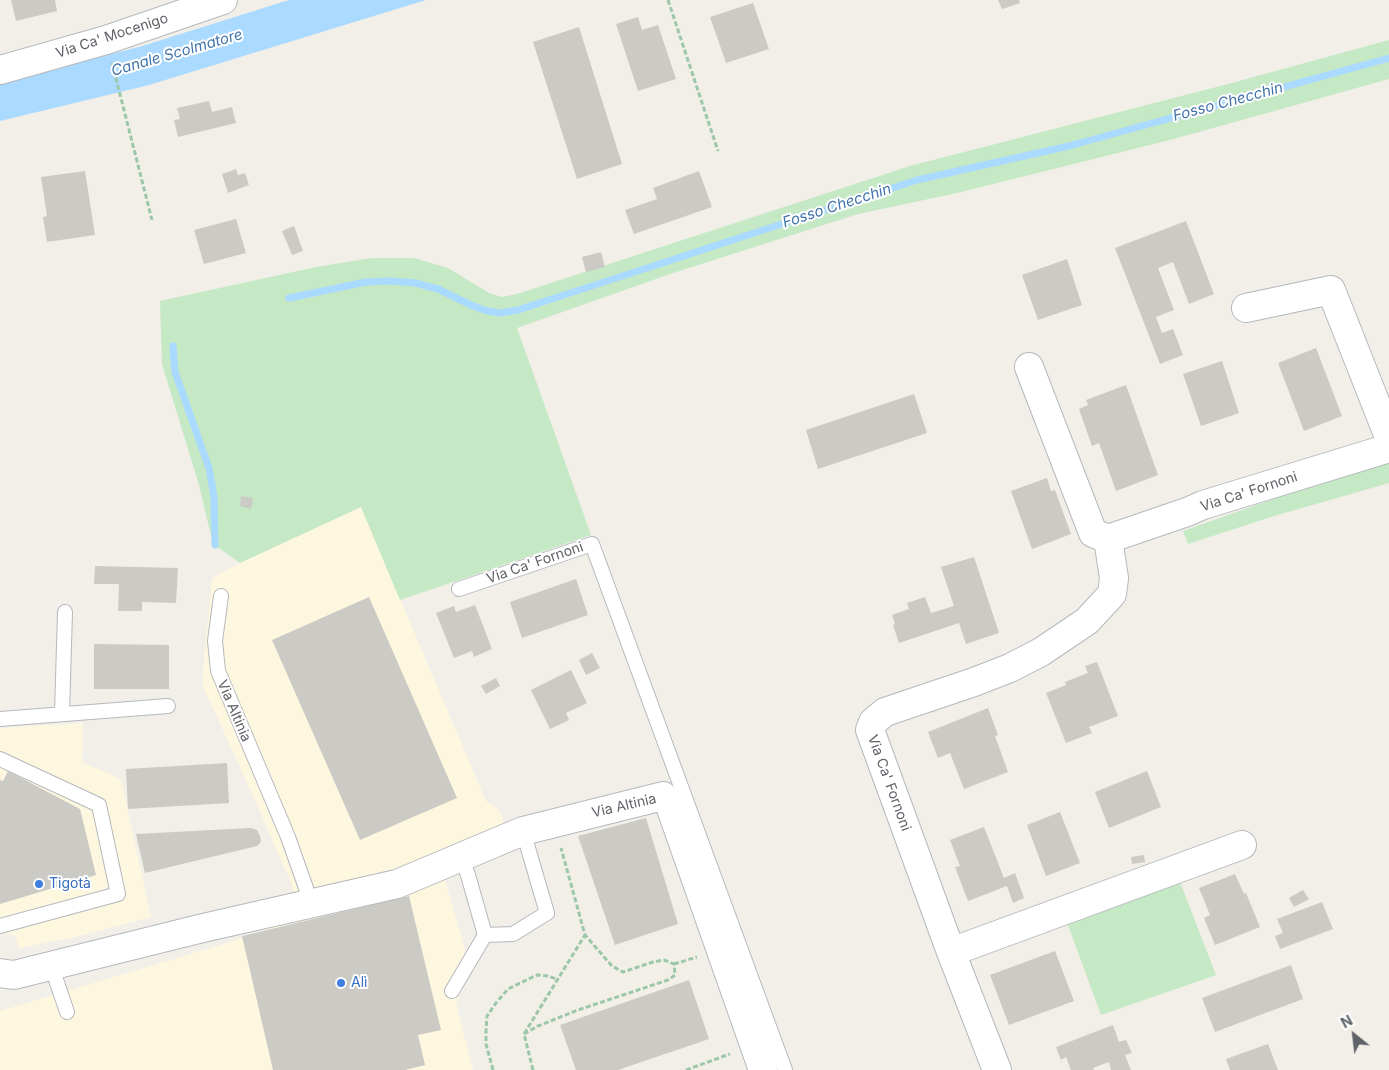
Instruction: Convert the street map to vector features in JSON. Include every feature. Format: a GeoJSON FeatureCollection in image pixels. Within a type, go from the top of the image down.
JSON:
{"type":"FeatureCollection","features":[{"type":"Feature","properties":{"kind":"street","name":"Via Ca' Mocenigo"},"geometry":{"type":"LineString","coordinates":[[0,70],[106,40],[223,0]]}},
{"type":"Feature","properties":{"kind":"street"},"geometry":{"type":"LineString","coordinates":[[1246,308],[1331,290],[1389,437]]}},
{"type":"Feature","properties":{"kind":"street"},"geometry":{"type":"LineString","coordinates":[[1029,367],[1093,533],[1108,539]]}},
{"type":"Feature","properties":{"kind":"street","name":"Via Ca' Fornoni"},"geometry":{"type":"LineString","coordinates":[[997,1070],[951,952],[870,730],[873,722],[885,712],[1010,668],[1048,648],[1087,621],[1112,594],[1114,578],[1108,539],[1203,505],[1386,449],[1389,444]]}},
{"type":"Feature","properties":{"kind":"street","name":"Via Altinia"},"geometry":{"type":"LineString","coordinates":[[0,973],[14,975],[203,928],[398,884],[523,831],[663,796],[669,803],[762,1070]]}},
{"type":"Feature","properties":{"kind":"street"},"geometry":{"type":"LineString","coordinates":[[951,952],[1242,845]]}},
{"type":"Feature","properties":{"kind":"lane","name":"Via Ca' Fornoni"},"geometry":{"type":"LineString","coordinates":[[459,589],[592,544],[785,1070]]}},
{"type":"Feature","properties":{"kind":"lane","name":"Via Altinia"},"geometry":{"type":"LineString","coordinates":[[220,596],[214,641],[218,670],[288,837],[306,888],[309,905]]}},
{"type":"Feature","properties":{"kind":"lane"},"geometry":{"type":"LineString","coordinates":[[62,713],[65,612]]}},
{"type":"Feature","properties":{"kind":"lane"},"geometry":{"type":"LineString","coordinates":[[0,719],[168,706]]}},
{"type":"Feature","properties":{"kind":"lane"},"geometry":{"type":"LineString","coordinates":[[0,760],[99,805],[118,894],[0,926]]}},
{"type":"Feature","properties":{"kind":"lane"},"geometry":{"type":"LineString","coordinates":[[485,935],[513,934],[547,913],[523,831]]}},
{"type":"Feature","properties":{"kind":"lane"},"geometry":{"type":"LineString","coordinates":[[452,991],[485,935],[461,857]]}},
{"type":"Feature","properties":{"kind":"lane"},"geometry":{"type":"LineString","coordinates":[[52,965],[67,1012]]}},
{"type":"Feature","properties":{"kind":"path"},"geometry":{"type":"LineString","coordinates":[[668,0],[718,151]]}},
{"type":"Feature","properties":{"kind":"path"},"geometry":{"type":"LineString","coordinates":[[111,59],[152,220]]}},
{"type":"Feature","properties":{"kind":"path"},"geometry":{"type":"LineString","coordinates":[[560,844],[585,935],[612,966],[623,972],[653,962],[664,960],[674,964],[697,957]]}},
{"type":"Feature","properties":{"kind":"path"},"geometry":{"type":"LineString","coordinates":[[533,1070],[524,1034],[585,935]]}},
{"type":"Feature","properties":{"kind":"path"},"geometry":{"type":"LineString","coordinates":[[524,1034],[538,1026],[578,1010],[668,980],[675,975],[674,964]]}},
{"type":"Feature","properties":{"kind":"path"},"geometry":{"type":"LineString","coordinates":[[493,1070],[486,1044],[486,1031],[487,1016],[496,1003],[508,989],[537,975],[559,980]]}},
{"type":"Feature","properties":{"kind":"path"},"geometry":{"type":"LineString","coordinates":[[686,1070],[731,1054]]}},
{"type":"Feature","properties":{"kind":"shaded area"},"geometry":{"type":"Polygon","coordinates":[[[361,507],[486,801],[500,811],[512,844],[443,873],[471,970],[456,1004],[473,1070],[0,1070],[0,1011],[224,944],[305,915],[202,684],[212,578],[361,507]]]}},
{"type":"Feature","properties":{"kind":"shaded area"},"geometry":{"type":"Polygon","coordinates":[[[83,723],[82,762],[121,779],[151,917],[75,937],[19,948],[15,935],[0,934],[0,728],[83,723]]]}},
{"type":"Feature","properties":{"kind":"green space"},"geometry":{"type":"Polygon","coordinates":[[[1389,40],[1389,79],[1170,140],[957,193],[858,214],[670,274],[517,328],[591,535],[400,600],[361,507],[240,563],[213,544],[199,485],[162,364],[160,301],[316,267],[372,258],[414,258],[448,268],[489,293],[502,297],[517,294],[910,166],[1228,84],[1389,40]]]}},
{"type":"Feature","properties":{"kind":"green space"},"geometry":{"type":"Polygon","coordinates":[[[1389,458],[1389,483],[1274,516],[1188,544],[1183,531],[1389,458]]]}},
{"type":"Feature","properties":{"kind":"green space"},"geometry":{"type":"Polygon","coordinates":[[[1180,882],[1216,975],[1101,1015],[1068,925],[1180,882]]]}},
{"type":"Feature","properties":{"kind":"water","name":"Canale Scolmatore"},"geometry":{"type":"Polygon","coordinates":[[[289,0],[426,0],[149,85],[0,121],[0,82],[139,47],[289,0]]]}},
{"type":"Feature","properties":{"kind":"building"},"geometry":{"type":"Polygon","coordinates":[[[11,0],[55,0],[57,11],[16,21],[11,0]]]}},
{"type":"Feature","properties":{"kind":"building"},"geometry":{"type":"Polygon","coordinates":[[[998,0],[1019,0],[1020,3],[1002,9],[998,0]]]}},
{"type":"Feature","properties":{"kind":"building"},"geometry":{"type":"Polygon","coordinates":[[[753,3],[769,49],[726,63],[710,17],[753,3]]]}},
{"type":"Feature","properties":{"kind":"building"},"geometry":{"type":"Polygon","coordinates":[[[638,17],[642,30],[658,25],[676,79],[638,91],[616,24],[638,17]]]}},
{"type":"Feature","properties":{"kind":"building"},"geometry":{"type":"Polygon","coordinates":[[[579,27],[622,164],[577,179],[533,42],[579,27]]]}},
{"type":"Feature","properties":{"kind":"building"},"geometry":{"type":"Polygon","coordinates":[[[209,101],[212,112],[232,107],[236,123],[178,137],[174,120],[180,119],[177,108],[209,101]]]}},
{"type":"Feature","properties":{"kind":"building"},"geometry":{"type":"Polygon","coordinates":[[[236,169],[238,175],[245,173],[249,185],[228,193],[222,174],[236,169]]]}},
{"type":"Feature","properties":{"kind":"building"},"geometry":{"type":"Polygon","coordinates":[[[85,171],[95,235],[47,242],[43,217],[47,216],[41,177],[85,171]]]}},
{"type":"Feature","properties":{"kind":"building"},"geometry":{"type":"Polygon","coordinates":[[[699,171],[712,207],[634,234],[625,210],[657,199],[653,188],[699,171]]]}},
{"type":"Feature","properties":{"kind":"building"},"geometry":{"type":"Polygon","coordinates":[[[236,219],[246,253],[204,264],[194,230],[236,219]]]}},
{"type":"Feature","properties":{"kind":"building"},"geometry":{"type":"Polygon","coordinates":[[[1186,221],[1214,294],[1189,304],[1173,262],[1158,268],[1174,310],[1156,317],[1162,333],[1173,329],[1183,355],[1160,364],[1115,248],[1186,221]]]}},
{"type":"Feature","properties":{"kind":"building"},"geometry":{"type":"Polygon","coordinates":[[[294,226],[303,251],[292,255],[282,231],[294,226]]]}},
{"type":"Feature","properties":{"kind":"building"},"geometry":{"type":"Polygon","coordinates":[[[601,252],[605,267],[586,272],[582,257],[601,252]]]}},
{"type":"Feature","properties":{"kind":"building"},"geometry":{"type":"Polygon","coordinates":[[[1067,259],[1082,305],[1038,320],[1022,275],[1067,259]]]}},
{"type":"Feature","properties":{"kind":"building"},"geometry":{"type":"Polygon","coordinates":[[[1316,348],[1342,416],[1304,431],[1278,363],[1316,348]]]}},
{"type":"Feature","properties":{"kind":"building"},"geometry":{"type":"Polygon","coordinates":[[[1222,361],[1239,413],[1201,426],[1183,374],[1222,361]]]}},
{"type":"Feature","properties":{"kind":"building"},"geometry":{"type":"Polygon","coordinates":[[[1126,385],[1158,475],[1116,491],[1099,443],[1092,446],[1079,409],[1088,405],[1086,400],[1126,385]]]}},
{"type":"Feature","properties":{"kind":"building"},"geometry":{"type":"Polygon","coordinates":[[[914,394],[927,433],[818,469],[806,430],[914,394]]]}},
{"type":"Feature","properties":{"kind":"building"},"geometry":{"type":"Polygon","coordinates":[[[1047,478],[1051,491],[1055,490],[1071,534],[1032,549],[1011,491],[1047,478]]]}},
{"type":"Feature","properties":{"kind":"building"},"geometry":{"type":"Polygon","coordinates":[[[241,496],[253,498],[251,509],[240,506],[241,496]]]}},
{"type":"Feature","properties":{"kind":"building"},"geometry":{"type":"Polygon","coordinates":[[[974,557],[999,633],[966,644],[959,623],[899,643],[892,615],[909,609],[907,603],[925,597],[931,613],[954,606],[941,567],[974,557]]]}},
{"type":"Feature","properties":{"kind":"building"},"geometry":{"type":"Polygon","coordinates":[[[95,566],[178,568],[176,603],[142,602],[142,611],[118,611],[119,584],[94,584],[95,566]]]}},
{"type":"Feature","properties":{"kind":"building"},"geometry":{"type":"Polygon","coordinates":[[[576,579],[588,615],[522,638],[510,602],[576,579]]]}},
{"type":"Feature","properties":{"kind":"building"},"geometry":{"type":"Polygon","coordinates":[[[369,597],[457,798],[360,840],[272,640],[369,597]]]}},
{"type":"Feature","properties":{"kind":"building"},"geometry":{"type":"Polygon","coordinates":[[[475,605],[492,649],[474,657],[472,651],[454,658],[436,613],[454,606],[456,612],[475,605]]]}},
{"type":"Feature","properties":{"kind":"building"},"geometry":{"type":"Polygon","coordinates":[[[94,644],[169,645],[169,689],[94,689],[94,644]]]}},
{"type":"Feature","properties":{"kind":"building"},"geometry":{"type":"Polygon","coordinates":[[[592,653],[600,668],[586,675],[579,660],[592,653]]]}},
{"type":"Feature","properties":{"kind":"building"},"geometry":{"type":"Polygon","coordinates":[[[1097,662],[1118,716],[1089,727],[1092,733],[1066,743],[1046,693],[1066,685],[1065,682],[1088,673],[1085,666],[1097,662]]]}},
{"type":"Feature","properties":{"kind":"building"},"geometry":{"type":"Polygon","coordinates":[[[571,670],[587,703],[566,713],[569,720],[550,729],[531,690],[571,670]]]}},
{"type":"Feature","properties":{"kind":"building"},"geometry":{"type":"Polygon","coordinates":[[[496,678],[500,686],[486,694],[481,686],[496,678]]]}},
{"type":"Feature","properties":{"kind":"building"},"geometry":{"type":"Polygon","coordinates":[[[988,708],[998,735],[995,736],[1008,772],[964,789],[950,753],[938,758],[928,732],[988,708]]]}},
{"type":"Feature","properties":{"kind":"building"},"geometry":{"type":"Polygon","coordinates":[[[227,763],[229,803],[128,809],[126,769],[227,763]]]}},
{"type":"Feature","properties":{"kind":"building"},"geometry":{"type":"Polygon","coordinates":[[[8,771],[80,809],[96,875],[0,904],[0,780],[3,781],[8,771]]]}},
{"type":"Feature","properties":{"kind":"building"},"geometry":{"type":"Polygon","coordinates":[[[1147,771],[1161,807],[1109,828],[1095,792],[1147,771]]]}},
{"type":"Feature","properties":{"kind":"building"},"geometry":{"type":"Polygon","coordinates":[[[1060,812],[1080,863],[1046,876],[1027,825],[1060,812]]]}},
{"type":"Feature","properties":{"kind":"building"},"geometry":{"type":"Polygon","coordinates":[[[646,818],[678,924],[615,945],[578,836],[646,818]]]}},
{"type":"Feature","properties":{"kind":"building"},"geometry":{"type":"Polygon","coordinates":[[[984,827],[1004,878],[1015,873],[1024,898],[1013,903],[1007,886],[968,901],[955,867],[960,866],[950,840],[984,827]]]}},
{"type":"Feature","properties":{"kind":"building"},"geometry":{"type":"Polygon","coordinates":[[[251,828],[257,830],[260,836],[261,842],[257,846],[145,873],[136,834],[251,828]]]}},
{"type":"Feature","properties":{"kind":"building"},"geometry":{"type":"Polygon","coordinates":[[[1144,855],[1145,862],[1132,864],[1131,857],[1144,855]]]}},
{"type":"Feature","properties":{"kind":"building"},"geometry":{"type":"Polygon","coordinates":[[[1235,874],[1244,894],[1246,893],[1260,927],[1215,945],[1204,918],[1210,915],[1199,888],[1235,874]]]}},
{"type":"Feature","properties":{"kind":"building"},"geometry":{"type":"Polygon","coordinates":[[[1303,890],[1309,899],[1294,907],[1289,898],[1303,890]]]}},
{"type":"Feature","properties":{"kind":"building","name":"Alì"},"geometry":{"type":"Polygon","coordinates":[[[409,896],[441,1030],[418,1035],[425,1065],[405,1070],[273,1070],[242,936],[409,896]]]}},
{"type":"Feature","properties":{"kind":"building"},"geometry":{"type":"Polygon","coordinates":[[[1322,902],[1333,929],[1280,949],[1275,936],[1283,933],[1277,919],[1322,902]]]}},
{"type":"Feature","properties":{"kind":"building"},"geometry":{"type":"Polygon","coordinates":[[[1055,951],[1074,1001],[1009,1025],[990,975],[1055,951]]]}},
{"type":"Feature","properties":{"kind":"building"},"geometry":{"type":"Polygon","coordinates":[[[1291,965],[1303,999],[1215,1032],[1202,998],[1291,965]]]}},
{"type":"Feature","properties":{"kind":"building"},"geometry":{"type":"Polygon","coordinates":[[[689,980],[709,1039],[618,1070],[576,1070],[560,1025],[689,980]]]}},
{"type":"Feature","properties":{"kind":"building"},"geometry":{"type":"Polygon","coordinates":[[[1113,1025],[1119,1042],[1126,1040],[1132,1053],[1125,1055],[1131,1070],[1111,1070],[1109,1062],[1093,1068],[1094,1070],[1071,1070],[1066,1057],[1061,1060],[1056,1047],[1113,1025]]]}},
{"type":"Feature","properties":{"kind":"building"},"geometry":{"type":"Polygon","coordinates":[[[1268,1044],[1278,1070],[1230,1070],[1226,1059],[1268,1044]]]}},
{"type":"Feature","properties":{"kind":"waterway","name":"Fosso Checchin"},"geometry":{"type":"LineString","coordinates":[[289,298],[366,282],[391,281],[415,283],[438,289],[487,311],[500,313],[518,310],[917,180],[1069,146],[1389,58]]}},
{"type":"Feature","properties":{"kind":"waterway","name":"Fosso Checchin"},"geometry":{"type":"LineString","coordinates":[[173,346],[175,372],[209,468],[214,497],[215,545]]}},
{"type":"Feature","properties":{"kind":"place","name":"Tigotà"},"geometry":{"type":"Point","coordinates":[39,884]}},
{"type":"Feature","properties":{"kind":"place","name":"Alì"},"geometry":{"type":"Point","coordinates":[341,983]}}]}
